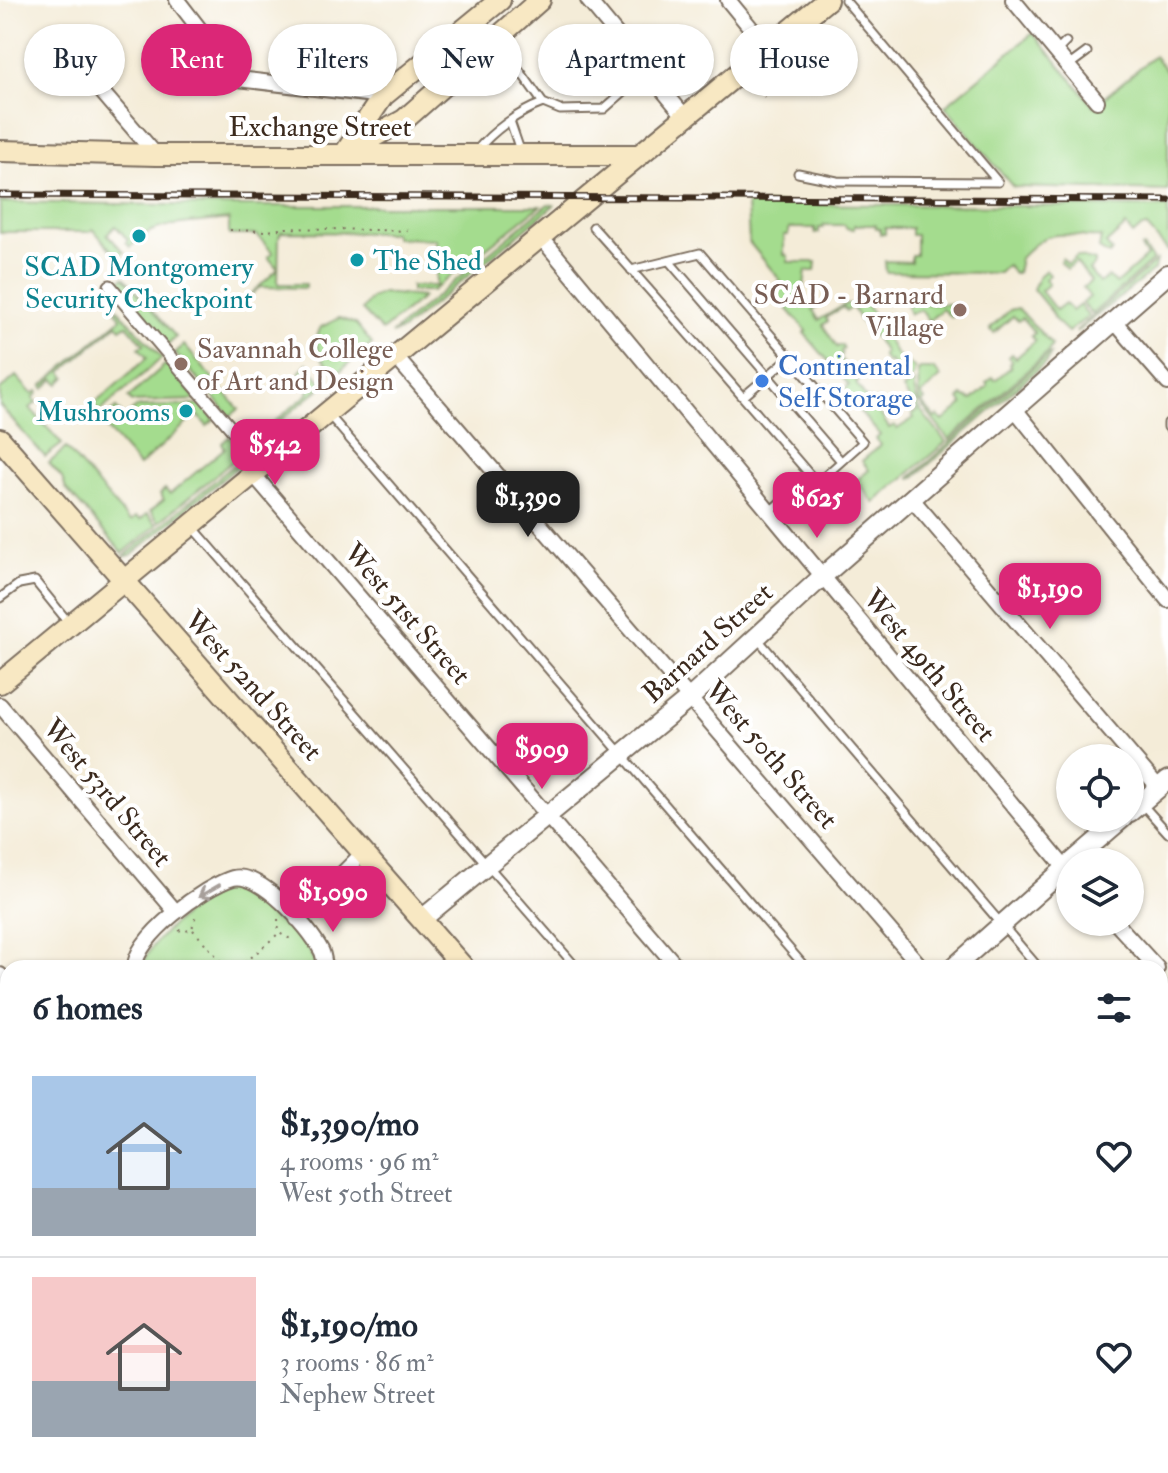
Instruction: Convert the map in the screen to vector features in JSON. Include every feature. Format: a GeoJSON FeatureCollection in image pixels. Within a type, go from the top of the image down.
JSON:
{"type":"FeatureCollection","features":[{"type":"Feature","properties":{"kind":"main road"},"geometry":{"type":"LineString","coordinates":[[397,85],[500,0]]}},
{"type":"Feature","properties":{"kind":"main road"},"geometry":{"type":"LineString","coordinates":[[511,24],[540,0]]}},
{"type":"Feature","properties":{"kind":"main road"},"geometry":{"type":"LineString","coordinates":[[795,24],[819,2]]}},
{"type":"Feature","properties":{"kind":"main road"},"geometry":{"type":"LineString","coordinates":[[0,683],[730,81]]}},
{"type":"Feature","properties":{"kind":"main road"},"geometry":{"type":"LineString","coordinates":[[345,153],[383,96]]}},
{"type":"Feature","properties":{"kind":"main road"},"geometry":{"type":"LineString","coordinates":[[345,153],[404,120],[430,96]]}},
{"type":"Feature","properties":{"kind":"main road","name":"Exchange Street"},"geometry":{"type":"LineString","coordinates":[[0,151],[156,155],[640,155]]}},
{"type":"Feature","properties":{"kind":"main road","name":"West 52nd Street"},"geometry":{"type":"LineString","coordinates":[[0,439],[457,960]]}},
{"type":"Feature","properties":{"kind":"street"},"geometry":{"type":"LineString","coordinates":[[177,0],[238,79],[268,83]]}},
{"type":"Feature","properties":{"kind":"street"},"geometry":{"type":"LineString","coordinates":[[588,0],[607,24]]}},
{"type":"Feature","properties":{"kind":"street"},"geometry":{"type":"LineString","coordinates":[[728,0],[748,24]]}},
{"type":"Feature","properties":{"kind":"street"},"geometry":{"type":"LineString","coordinates":[[1013,0],[1061,47],[1068,66],[1097,101]]}},
{"type":"Feature","properties":{"kind":"street"},"geometry":{"type":"LineString","coordinates":[[105,96],[156,155]]}},
{"type":"Feature","properties":{"kind":"street"},"geometry":{"type":"LineString","coordinates":[[667,96],[686,118]]}},
{"type":"Feature","properties":{"kind":"street","name":"West 49th Street"},"geometry":{"type":"LineString","coordinates":[[540,236],[1056,852]]}},
{"type":"Feature","properties":{"kind":"street","name":"Barnard Street"},"geometry":{"type":"LineString","coordinates":[[422,919],[690,698],[755,636],[1168,274]]}},
{"type":"Feature","properties":{"kind":"street"},"geometry":{"type":"LineString","coordinates":[[110,286],[259,471]]}},
{"type":"Feature","properties":{"kind":"street"},"geometry":{"type":"LineString","coordinates":[[1114,321],[1168,383]]}},
{"type":"Feature","properties":{"kind":"street","name":"West 50th Street"},"geometry":{"type":"LineString","coordinates":[[394,355],[915,960]]}},
{"type":"Feature","properties":{"kind":"street"},"geometry":{"type":"LineString","coordinates":[[1014,408],[1168,600]]}},
{"type":"Feature","properties":{"kind":"street","name":"West 51st Street"},"geometry":{"type":"LineString","coordinates":[[259,471],[671,960]]}},
{"type":"Feature","properties":{"kind":"street"},"geometry":{"type":"LineString","coordinates":[[911,498],[1164,784],[1144,800]]}},
{"type":"Feature","properties":{"kind":"street","name":"West 53rd Street"},"geometry":{"type":"LineString","coordinates":[[0,705],[176,912]]}},
{"type":"Feature","properties":{"kind":"street"},"geometry":{"type":"LineString","coordinates":[[1090,848],[1108,832]]}},
{"type":"Feature","properties":{"kind":"street"},"geometry":{"type":"LineString","coordinates":[[297,919],[364,852]]}},
{"type":"Feature","properties":{"kind":"street"},"geometry":{"type":"LineString","coordinates":[[135,960],[148,938],[176,912],[234,878],[251,880],[267,888],[297,919],[323,952],[324,960]]}},
{"type":"Feature","properties":{"kind":"street"},"geometry":{"type":"LineString","coordinates":[[962,960],[1056,878]]}},
{"type":"Feature","properties":{"kind":"street"},"geometry":{"type":"LineString","coordinates":[[1128,936],[1149,960]]}},
{"type":"Feature","properties":{"kind":"lane"},"geometry":{"type":"LineString","coordinates":[[798,173],[837,181],[998,182],[845,0]]}},
{"type":"Feature","properties":{"kind":"lane"},"geometry":{"type":"LineString","coordinates":[[1068,66],[1087,52]]}},
{"type":"Feature","properties":{"kind":"lane"},"geometry":{"type":"LineString","coordinates":[[522,74],[543,103],[560,110],[604,109],[619,96]]}},
{"type":"Feature","properties":{"kind":"lane"},"geometry":{"type":"LineString","coordinates":[[473,155],[487,138],[529,108],[543,103]]}},
{"type":"Feature","properties":{"kind":"lane"},"geometry":{"type":"LineString","coordinates":[[510,121],[522,155]]}},
{"type":"Feature","properties":{"kind":"lane"},"geometry":{"type":"LineString","coordinates":[[593,227],[817,483],[863,442],[700,253],[631,270]]}},
{"type":"Feature","properties":{"kind":"lane"},"geometry":{"type":"LineString","coordinates":[[669,261],[841,461]]}},
{"type":"Feature","properties":{"kind":"lane"},"geometry":{"type":"LineString","coordinates":[[743,397],[790,357]]}},
{"type":"Feature","properties":{"kind":"lane"},"geometry":{"type":"LineString","coordinates":[[326,412],[799,960]]}},
{"type":"Feature","properties":{"kind":"lane"},"geometry":{"type":"LineString","coordinates":[[769,512],[811,476]]}},
{"type":"Feature","properties":{"kind":"lane"},"geometry":{"type":"LineString","coordinates":[[191,526],[570,960]]}},
{"type":"Feature","properties":{"kind":"lane"},"geometry":{"type":"LineString","coordinates":[[0,598],[19,584],[35,581],[71,624]]}},
{"type":"Feature","properties":{"kind":"lane"},"geometry":{"type":"LineString","coordinates":[[755,636],[1032,960]]}},
{"type":"Feature","properties":{"kind":"lane"},"geometry":{"type":"LineString","coordinates":[[1144,814],[1168,833]]}},
{"type":"Feature","properties":{"kind":"path"},"geometry":{"type":"LineString","coordinates":[[230,230],[414,231]]}},
{"type":"Feature","properties":{"kind":"path"},"geometry":{"type":"LineString","coordinates":[[192,929],[220,960]]}},
{"type":"Feature","properties":{"kind":"path"},"geometry":{"type":"LineString","coordinates":[[248,960],[279,933]]}},
{"type":"Feature","properties":{"kind":"green space"},"geometry":{"type":"Polygon","coordinates":[[[1033,33],[1094,106],[1154,56],[1168,73],[1168,191],[1013,187],[945,106],[1033,33]]]}},
{"type":"Feature","properties":{"kind":"green space"},"geometry":{"type":"Polygon","coordinates":[[[0,202],[540,206],[432,291],[411,291],[411,286],[436,286],[436,239],[395,238],[394,233],[281,232],[278,284],[306,284],[306,288],[260,287],[249,296],[278,269],[268,257],[273,253],[257,235],[229,235],[229,219],[172,225],[144,235],[140,232],[135,236],[138,240],[130,247],[116,226],[107,234],[124,252],[118,258],[93,229],[89,232],[0,232],[0,202]]]}},
{"type":"Feature","properties":{"kind":"green space"},"geometry":{"type":"Polygon","coordinates":[[[548,204],[554,205],[402,330],[391,334],[548,204]]]}},
{"type":"Feature","properties":{"kind":"green space"},"geometry":{"type":"Polygon","coordinates":[[[747,204],[1168,207],[1168,251],[1147,227],[1142,227],[1133,235],[1126,226],[1106,244],[1112,252],[1109,255],[1099,249],[1101,237],[1053,235],[1043,238],[1020,258],[1017,273],[1007,265],[999,273],[886,272],[885,261],[911,262],[911,255],[916,255],[916,235],[911,235],[911,228],[885,228],[885,234],[880,234],[880,229],[875,225],[854,225],[854,229],[845,225],[824,225],[819,228],[819,233],[815,233],[815,228],[789,228],[788,235],[784,235],[784,255],[788,256],[788,262],[816,262],[815,271],[806,271],[802,302],[823,304],[813,310],[819,320],[846,304],[866,304],[877,321],[866,330],[852,307],[846,311],[843,307],[826,318],[828,321],[823,325],[837,347],[842,345],[844,349],[840,357],[851,375],[854,373],[859,381],[856,383],[867,400],[877,400],[879,404],[876,407],[889,428],[895,425],[897,429],[914,418],[912,414],[917,411],[903,389],[913,382],[918,407],[946,442],[874,503],[857,480],[869,470],[862,461],[881,445],[876,439],[880,435],[843,392],[849,385],[770,289],[780,280],[749,242],[747,204]]]}},
{"type":"Feature","properties":{"kind":"green space"},"geometry":{"type":"Polygon","coordinates":[[[1143,247],[1153,260],[1092,314],[1082,303],[1090,297],[1083,288],[1091,281],[1076,262],[1067,269],[1060,261],[1062,258],[1068,264],[1077,256],[1095,261],[1089,270],[1099,283],[1108,277],[1116,284],[1147,256],[1143,247]]]}},
{"type":"Feature","properties":{"kind":"green space"},"geometry":{"type":"Polygon","coordinates":[[[1156,261],[1154,270],[1076,332],[1077,330],[1156,261]]]}},
{"type":"Feature","properties":{"kind":"green space"},"geometry":{"type":"Polygon","coordinates":[[[1046,270],[1050,275],[1045,279],[1049,284],[1041,291],[1056,310],[1065,303],[1072,311],[1080,305],[1089,316],[1068,332],[1054,319],[1033,289],[1046,270]]]}},
{"type":"Feature","properties":{"kind":"green space"},"geometry":{"type":"Polygon","coordinates":[[[124,277],[176,337],[168,345],[115,284],[124,277]]]}},
{"type":"Feature","properties":{"kind":"green space"},"geometry":{"type":"Polygon","coordinates":[[[383,293],[423,297],[382,331],[362,310],[371,298],[383,293]]]}},
{"type":"Feature","properties":{"kind":"green space"},"geometry":{"type":"Polygon","coordinates":[[[912,304],[951,304],[956,306],[957,312],[951,317],[942,309],[930,320],[937,330],[926,336],[921,331],[930,323],[921,310],[910,314],[907,307],[912,304]]]}},
{"type":"Feature","properties":{"kind":"green space"},"geometry":{"type":"Polygon","coordinates":[[[1018,308],[1052,345],[1048,352],[949,440],[919,402],[918,371],[934,369],[941,377],[921,395],[925,400],[922,403],[935,418],[938,416],[943,421],[963,404],[959,399],[963,396],[972,400],[993,377],[995,380],[1011,367],[1009,357],[1012,354],[1016,358],[1035,341],[1031,336],[1035,333],[1022,318],[1018,321],[1013,316],[994,333],[990,329],[1010,310],[1018,308]]]}},
{"type":"Feature","properties":{"kind":"green space"},"geometry":{"type":"Polygon","coordinates":[[[118,309],[162,358],[99,412],[93,405],[147,358],[139,348],[144,344],[127,325],[121,328],[117,324],[62,372],[66,377],[59,384],[54,379],[44,389],[42,386],[121,318],[116,311],[118,309]]]}},
{"type":"Feature","properties":{"kind":"green space"},"geometry":{"type":"Polygon","coordinates":[[[339,318],[356,324],[372,344],[338,373],[322,359],[317,341],[321,327],[339,318]]]}},
{"type":"Feature","properties":{"kind":"green space"},"geometry":{"type":"Polygon","coordinates":[[[879,326],[896,354],[915,368],[913,377],[901,385],[898,381],[901,379],[890,361],[887,363],[882,355],[885,353],[874,335],[870,337],[868,333],[879,326]]]}},
{"type":"Feature","properties":{"kind":"green space"},"geometry":{"type":"Polygon","coordinates":[[[184,345],[239,409],[230,416],[175,353],[184,345]]]}},
{"type":"Feature","properties":{"kind":"green space"},"geometry":{"type":"Polygon","coordinates":[[[1049,354],[1046,362],[910,478],[1049,354]]]}},
{"type":"Feature","properties":{"kind":"green space"},"geometry":{"type":"Polygon","coordinates":[[[307,363],[324,385],[253,443],[251,441],[308,394],[309,385],[299,373],[307,363]]]}},
{"type":"Feature","properties":{"kind":"green space"},"geometry":{"type":"Polygon","coordinates":[[[166,364],[197,400],[132,402],[128,398],[166,364]]]}},
{"type":"Feature","properties":{"kind":"green space"},"geometry":{"type":"Polygon","coordinates":[[[16,376],[32,394],[37,391],[33,398],[37,402],[30,408],[62,444],[45,457],[0,406],[0,390],[16,376]]]}},
{"type":"Feature","properties":{"kind":"green space"},"geometry":{"type":"Polygon","coordinates":[[[202,405],[214,420],[207,426],[197,414],[139,466],[107,429],[110,425],[104,419],[116,408],[124,417],[137,407],[202,405]]]}},
{"type":"Feature","properties":{"kind":"green space"},"geometry":{"type":"Polygon","coordinates":[[[229,437],[242,452],[240,455],[159,522],[150,511],[164,500],[160,494],[165,489],[170,494],[225,448],[222,443],[229,437]]]}},
{"type":"Feature","properties":{"kind":"green space"},"geometry":{"type":"Polygon","coordinates":[[[66,448],[128,520],[136,517],[140,520],[147,514],[157,525],[123,553],[66,489],[62,478],[49,463],[66,448]]]}},
{"type":"Feature","properties":{"kind":"green space"},"geometry":{"type":"Polygon","coordinates":[[[245,456],[247,459],[131,555],[123,557],[245,456]]]}},
{"type":"Feature","properties":{"kind":"green space"},"geometry":{"type":"Polygon","coordinates":[[[235,884],[256,889],[283,915],[314,960],[145,960],[156,943],[180,918],[222,889],[235,884]]]}},
{"type":"Feature","properties":{"kind":"railway"},"geometry":{"type":"LineString","coordinates":[[0,195],[1168,200]]}},
{"type":"Feature","properties":{"kind":"place","name":"SCAD Montgomery Security Checkpoint"},"geometry":{"type":"Point","coordinates":[139,236]}},
{"type":"Feature","properties":{"kind":"place","name":"The Shed"},"geometry":{"type":"Point","coordinates":[357,260]}},
{"type":"Feature","properties":{"kind":"place","name":"SCAD - Barnard Village"},"geometry":{"type":"Point","coordinates":[960,310]}},
{"type":"Feature","properties":{"kind":"place","name":"Savannah College of Art and Design"},"geometry":{"type":"Point","coordinates":[181,364]}},
{"type":"Feature","properties":{"kind":"place","name":"Continental Self Storage"},"geometry":{"type":"Point","coordinates":[762,381]}},
{"type":"Feature","properties":{"kind":"place","name":"Mushrooms"},"geometry":{"type":"Point","coordinates":[186,411]}}]}
